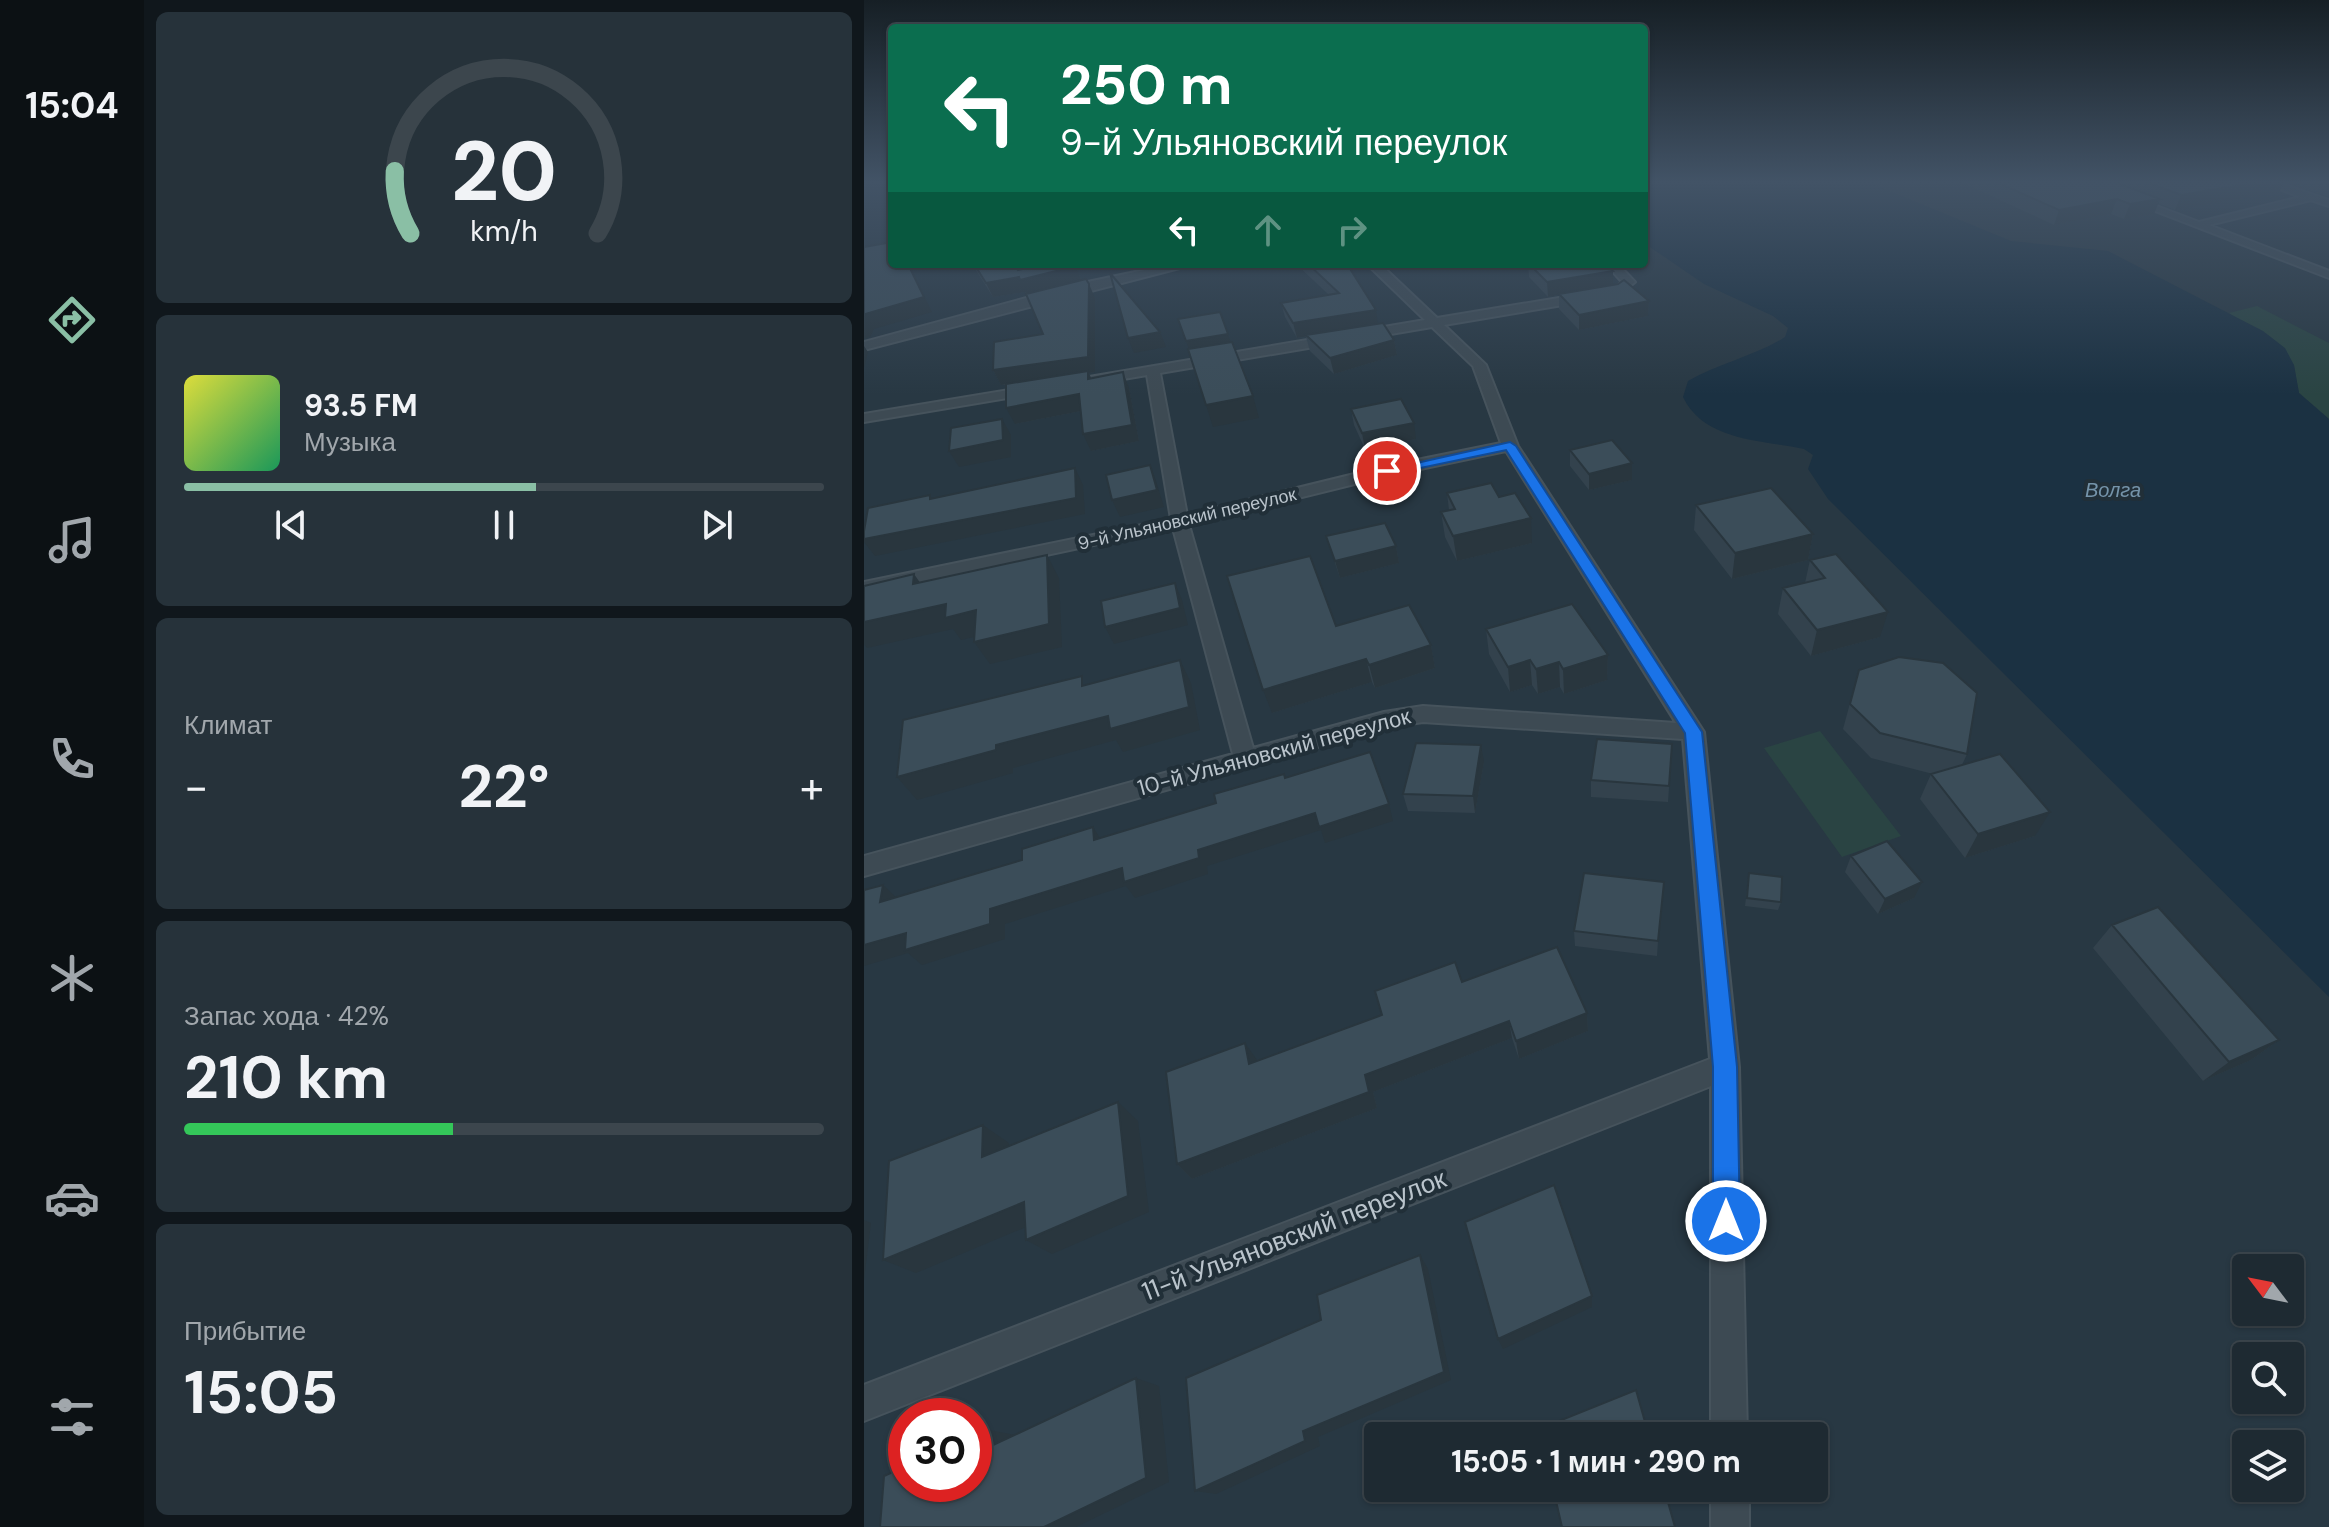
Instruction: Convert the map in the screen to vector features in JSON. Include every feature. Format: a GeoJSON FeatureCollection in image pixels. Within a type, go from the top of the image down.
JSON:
{"type":"FeatureCollection","features":[{"type":"Feature","properties":{"kind":"street"},"geometry":{"type":"LineString","coordinates":[[2272,253],[2329,275]]}},
{"type":"Feature","properties":{"kind":"street"},"geometry":{"type":"LineString","coordinates":[[864,346],[1082,287],[1170,268]]}},
{"type":"Feature","properties":{"kind":"street"},"geometry":{"type":"LineString","coordinates":[[1377,268],[1479,365],[1510,446],[1693,732],[1725,1067],[1729,1422]]}},
{"type":"Feature","properties":{"kind":"street"},"geometry":{"type":"LineString","coordinates":[[1077,383],[1438,323],[1626,288],[1629,282],[1616,268]]}},
{"type":"Feature","properties":{"kind":"street"},"geometry":{"type":"LineString","coordinates":[[1153,371],[1180,522],[1245,757]]}},
{"type":"Feature","properties":{"kind":"street"},"geometry":{"type":"LineString","coordinates":[[864,418],[1047,388]]}},
{"type":"Feature","properties":{"kind":"street","name":"9-й Ульяновский переулок"},"geometry":{"type":"LineString","coordinates":[[864,588],[1180,522],[1387,471],[1510,446]]}},
{"type":"Feature","properties":{"kind":"street","name":"10-й Ульяновский переулок"},"geometry":{"type":"LineString","coordinates":[[864,866],[1384,720],[1423,714],[1693,732]]}},
{"type":"Feature","properties":{"kind":"street","name":"11-й Ульяновский переулок"},"geometry":{"type":"LineString","coordinates":[[864,1403],[1725,1067]]}},
{"type":"Feature","properties":{"kind":"street"},"geometry":{"type":"LineString","coordinates":[[1730,1502],[1730,1527]]}},
{"type":"Feature","properties":{"kind":"green space"},"geometry":{"type":"Polygon","coordinates":[[[2257,306],[2329,343],[2329,419],[2299,393],[2294,365],[2229,313],[2257,306]]]}},
{"type":"Feature","properties":{"kind":"green space"},"geometry":{"type":"Polygon","coordinates":[[[1820,731],[1901,836],[1842,857],[1764,748],[1820,731]]]}},
{"type":"Feature","properties":{"kind":"water","name":"Волга"},"geometry":{"type":"Polygon","coordinates":[[[1659,253],[2112,253],[2263,331],[2285,348],[2294,365],[2299,393],[2329,419],[2329,997],[1828,499],[1808,469],[1813,455],[1804,449],[1735,436],[1705,422],[1692,411],[1683,397],[1688,381],[1773,344],[1785,337],[1788,328],[1773,316],[1704,284],[1659,253]]]}},
{"type":"Feature","properties":{"kind":"building"},"geometry":{"type":"Polygon","coordinates":[[[864,253],[888,253],[888,268],[910,268],[924,297],[864,316],[864,253]]]}},
{"type":"Feature","properties":{"kind":"building"},"geometry":{"type":"Polygon","coordinates":[[[977,268],[1068,268],[1020,280],[1019,277],[986,283],[977,268]]]}},
{"type":"Feature","properties":{"kind":"building"},"geometry":{"type":"Polygon","coordinates":[[[1312,268],[1350,268],[1376,310],[1293,323],[1281,303],[1339,293],[1312,268]]]}},
{"type":"Feature","properties":{"kind":"building"},"geometry":{"type":"Polygon","coordinates":[[[1533,268],[1610,268],[1613,271],[1547,282],[1533,268]]]}},
{"type":"Feature","properties":{"kind":"building"},"geometry":{"type":"Polygon","coordinates":[[[1110,273],[1160,332],[1128,338],[1110,273]]]}},
{"type":"Feature","properties":{"kind":"building"},"geometry":{"type":"Polygon","coordinates":[[[1086,279],[1089,284],[1088,357],[993,370],[994,342],[1043,334],[1026,294],[1086,279]]]}},
{"type":"Feature","properties":{"kind":"building"},"geometry":{"type":"Polygon","coordinates":[[[1624,280],[1649,301],[1579,315],[1559,294],[1618,284],[1624,280]]]}},
{"type":"Feature","properties":{"kind":"building"},"geometry":{"type":"Polygon","coordinates":[[[1220,312],[1228,334],[1186,341],[1178,319],[1220,312]]]}},
{"type":"Feature","properties":{"kind":"building"},"geometry":{"type":"Polygon","coordinates":[[[1383,323],[1394,340],[1330,358],[1306,335],[1383,323]]]}},
{"type":"Feature","properties":{"kind":"building"},"geometry":{"type":"Polygon","coordinates":[[[1232,342],[1253,396],[1206,405],[1188,349],[1232,342]]]}},
{"type":"Feature","properties":{"kind":"building"},"geometry":{"type":"Polygon","coordinates":[[[1088,371],[1088,379],[1123,372],[1132,425],[1083,434],[1079,394],[1006,408],[1006,384],[1088,371]]]}},
{"type":"Feature","properties":{"kind":"building"},"geometry":{"type":"Polygon","coordinates":[[[1401,399],[1414,423],[1362,433],[1351,409],[1401,399]]]}},
{"type":"Feature","properties":{"kind":"building"},"geometry":{"type":"Polygon","coordinates":[[[1002,419],[1003,440],[949,451],[951,428],[1002,419]]]}},
{"type":"Feature","properties":{"kind":"building"},"geometry":{"type":"Polygon","coordinates":[[[1612,440],[1632,463],[1589,474],[1570,450],[1612,440]]]}},
{"type":"Feature","properties":{"kind":"building"},"geometry":{"type":"Polygon","coordinates":[[[1150,465],[1157,490],[1112,500],[1106,475],[1150,465]]]}},
{"type":"Feature","properties":{"kind":"building"},"geometry":{"type":"Polygon","coordinates":[[[1075,468],[1076,498],[864,539],[868,508],[930,495],[930,499],[1075,468]]]}},
{"type":"Feature","properties":{"kind":"building"},"geometry":{"type":"Polygon","coordinates":[[[1491,483],[1499,497],[1515,493],[1531,518],[1453,536],[1441,512],[1455,509],[1447,493],[1491,483]]]}},
{"type":"Feature","properties":{"kind":"building"},"geometry":{"type":"Polygon","coordinates":[[[1771,488],[1813,534],[1735,553],[1696,505],[1771,488]]]}},
{"type":"Feature","properties":{"kind":"building"},"geometry":{"type":"Polygon","coordinates":[[[1385,523],[1396,546],[1335,561],[1326,536],[1385,523]]]}},
{"type":"Feature","properties":{"kind":"building"},"geometry":{"type":"Polygon","coordinates":[[[1836,554],[1888,612],[1817,630],[1783,588],[1825,578],[1810,560],[1836,554]]]}},
{"type":"Feature","properties":{"kind":"building"},"geometry":{"type":"Polygon","coordinates":[[[1047,555],[1049,624],[974,642],[976,610],[945,618],[946,604],[864,622],[864,586],[914,574],[913,584],[1047,555]]]}},
{"type":"Feature","properties":{"kind":"building"},"geometry":{"type":"Polygon","coordinates":[[[1310,556],[1336,626],[1409,605],[1431,645],[1369,665],[1366,659],[1263,690],[1227,576],[1310,556]]]}},
{"type":"Feature","properties":{"kind":"building"},"geometry":{"type":"Polygon","coordinates":[[[1175,583],[1180,608],[1105,627],[1101,601],[1175,583]]]}},
{"type":"Feature","properties":{"kind":"building"},"geometry":{"type":"Polygon","coordinates":[[[1572,604],[1608,655],[1563,669],[1559,662],[1536,669],[1530,660],[1508,667],[1486,629],[1572,604]]]}},
{"type":"Feature","properties":{"kind":"building"},"geometry":{"type":"Polygon","coordinates":[[[1899,657],[1943,663],[1977,693],[1967,754],[1880,733],[1850,704],[1859,670],[1899,657]]]}},
{"type":"Feature","properties":{"kind":"building"},"geometry":{"type":"Polygon","coordinates":[[[1180,660],[1189,707],[1110,729],[1108,716],[996,745],[996,750],[897,777],[903,720],[1082,676],[1082,686],[1180,660]]]}},
{"type":"Feature","properties":{"kind":"building"},"geometry":{"type":"Polygon","coordinates":[[[1597,739],[1672,744],[1669,786],[1591,780],[1597,739]]]}},
{"type":"Feature","properties":{"kind":"building"},"geometry":{"type":"Polygon","coordinates":[[[1416,743],[1481,745],[1473,796],[1403,794],[1416,743]]]}},
{"type":"Feature","properties":{"kind":"building"},"geometry":{"type":"Polygon","coordinates":[[[1370,752],[1389,804],[1319,827],[1315,813],[1198,850],[1199,858],[1124,882],[1122,868],[990,909],[990,924],[905,950],[906,933],[864,945],[864,890],[883,885],[880,902],[1022,860],[1022,849],[1093,827],[1094,840],[1216,803],[1214,794],[1284,774],[1285,778],[1370,752]]]}},
{"type":"Feature","properties":{"kind":"building"},"geometry":{"type":"Polygon","coordinates":[[[2000,754],[2050,812],[1978,834],[1931,774],[2000,754]]]}},
{"type":"Feature","properties":{"kind":"building"},"geometry":{"type":"Polygon","coordinates":[[[1887,841],[1922,882],[1885,899],[1851,856],[1887,841]]]}},
{"type":"Feature","properties":{"kind":"building"},"geometry":{"type":"Polygon","coordinates":[[[1584,873],[1664,882],[1658,941],[1574,931],[1584,873]]]}},
{"type":"Feature","properties":{"kind":"building"},"geometry":{"type":"Polygon","coordinates":[[[1749,873],[1782,877],[1781,902],[1747,898],[1749,873]]]}},
{"type":"Feature","properties":{"kind":"building"},"geometry":{"type":"Polygon","coordinates":[[[2158,907],[2279,1040],[2229,1062],[2112,925],[2158,907]]]}},
{"type":"Feature","properties":{"kind":"building"},"geometry":{"type":"Polygon","coordinates":[[[1557,947],[1587,1013],[1516,1041],[1509,1021],[1365,1075],[1369,1092],[1177,1164],[1166,1072],[1245,1043],[1249,1064],[1382,1015],[1375,991],[1455,962],[1462,982],[1557,947]]]}},
{"type":"Feature","properties":{"kind":"building"},"geometry":{"type":"Polygon","coordinates":[[[1118,1102],[1128,1196],[1026,1240],[1024,1202],[883,1260],[889,1161],[983,1125],[982,1157],[1118,1102]]]}},
{"type":"Feature","properties":{"kind":"building"},"geometry":{"type":"Polygon","coordinates":[[[1554,1185],[1592,1296],[1498,1339],[1465,1222],[1554,1185]]]}},
{"type":"Feature","properties":{"kind":"building"},"geometry":{"type":"Polygon","coordinates":[[[1420,1255],[1444,1372],[1303,1431],[1305,1441],[1195,1491],[1186,1378],[1321,1320],[1317,1295],[1420,1255]]]}},
{"type":"Feature","properties":{"kind":"building"},"geometry":{"type":"Polygon","coordinates":[[[1136,1378],[1146,1478],[1044,1527],[880,1527],[884,1476],[888,1474],[888,1502],[992,1502],[992,1446],[1136,1378]]]}},
{"type":"Feature","properties":{"kind":"building"},"geometry":{"type":"Polygon","coordinates":[[[1636,1390],[1645,1422],[1556,1422],[1636,1390]]]}},
{"type":"Feature","properties":{"kind":"building"},"geometry":{"type":"Polygon","coordinates":[[[1556,1502],[1668,1502],[1675,1527],[1562,1527],[1556,1502]]]}},
{"type":"Feature","properties":{"kind":"route"},"geometry":{"type":"LineString","coordinates":[[1387,471],[1510,446],[1693,732],[1725,1067],[1726,1221]]}}]}
